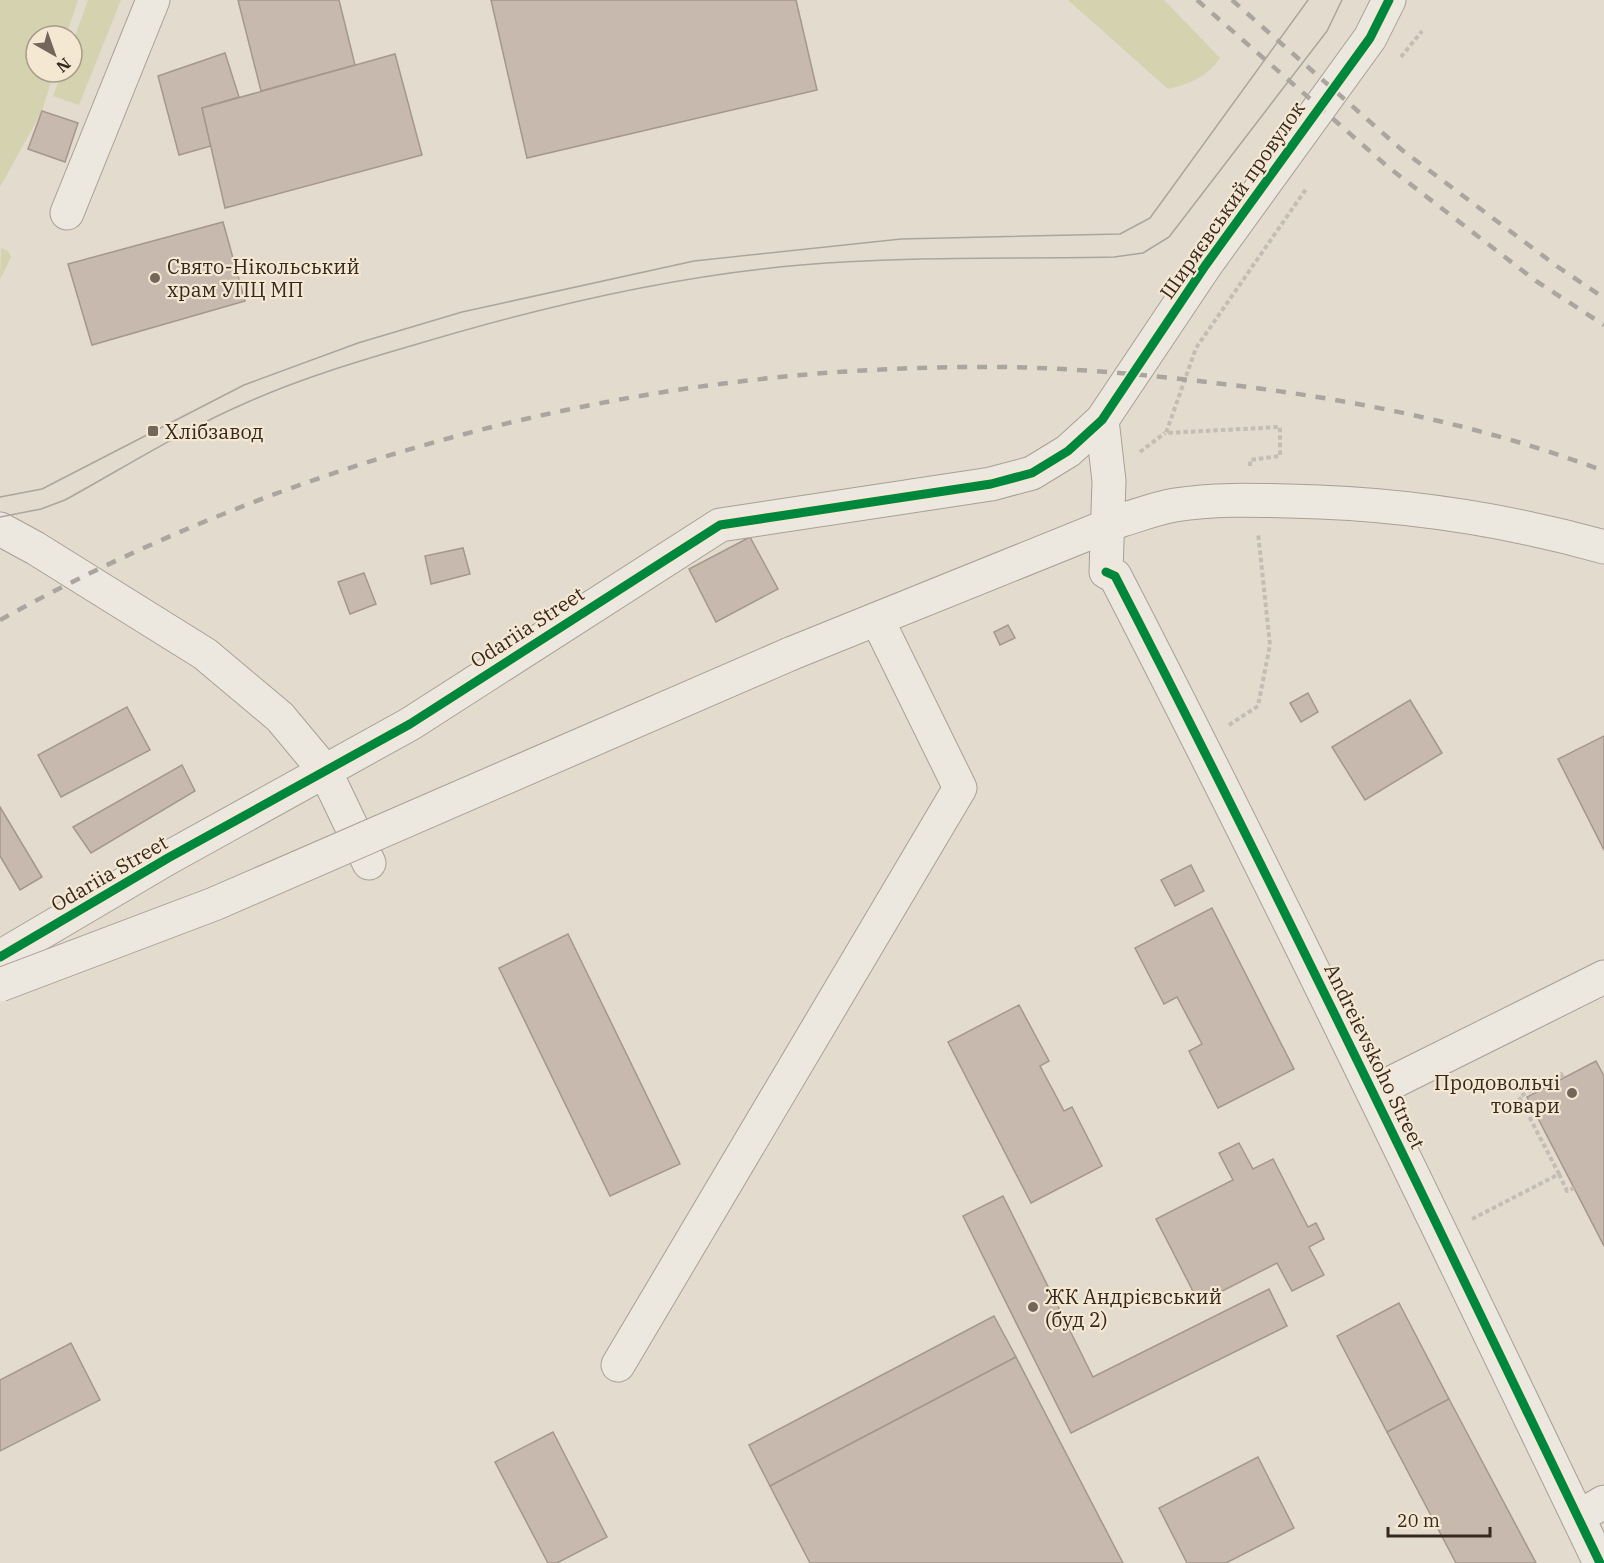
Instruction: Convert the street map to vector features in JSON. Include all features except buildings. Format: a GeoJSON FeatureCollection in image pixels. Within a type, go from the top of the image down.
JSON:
{"type":"FeatureCollection","features":[{"type":"Feature","properties":{"kind":"street"},"geometry":{"type":"LineString","coordinates":[[68,213],[153,0]]}},
{"type":"Feature","properties":{"kind":"street","name":"Ширяєвський провулок"},"geometry":{"type":"LineString","coordinates":[[1102,420],[1205,266],[1370,38],[1389,0]]}},
{"type":"Feature","properties":{"kind":"street"},"geometry":{"type":"LineString","coordinates":[[1102,420],[1109,481],[1106,526]]}},
{"type":"Feature","properties":{"kind":"street","name":"Odariia Street"},"geometry":{"type":"LineString","coordinates":[[0,957],[168,858],[410,724],[720,525],[1001,481],[1032,473],[1068,451],[1102,420]]}},
{"type":"Feature","properties":{"kind":"street"},"geometry":{"type":"LineString","coordinates":[[0,985],[214,904],[790,654],[1106,526],[1174,505],[1224,500],[1328,502],[1429,510],[1535,527],[1604,547]]}},
{"type":"Feature","properties":{"kind":"street","name":"Andreievskoho Street"},"geometry":{"type":"LineString","coordinates":[[1106,526],[1106,572],[1115,576],[1201,743],[1442,1234],[1591,1510],[1600,1563]]}},
{"type":"Feature","properties":{"kind":"street"},"geometry":{"type":"LineString","coordinates":[[0,529],[35,548],[205,654],[280,717],[326,771],[369,863]]}},
{"type":"Feature","properties":{"kind":"street"},"geometry":{"type":"LineString","coordinates":[[618,1365],[960,788],[877,619]]}},
{"type":"Feature","properties":{"kind":"street"},"geometry":{"type":"LineString","coordinates":[[1373,1092],[1604,977]]}},
{"type":"Feature","properties":{"kind":"path"},"geometry":{"type":"LineString","coordinates":[[1400,58],[1422,31]]}},
{"type":"Feature","properties":{"kind":"path"},"geometry":{"type":"LineString","coordinates":[[1239,428],[1166,433],[1196,348],[1307,188]]}},
{"type":"Feature","properties":{"kind":"path"},"geometry":{"type":"LineString","coordinates":[[1201,743],[1258,706],[1270,645]]}},
{"type":"Feature","properties":{"kind":"path"},"geometry":{"type":"LineString","coordinates":[[1564,1079],[1561,1074],[1519,1097],[1567,1191],[1574,1188]]}},
{"type":"Feature","properties":{"kind":"path"},"geometry":{"type":"LineString","coordinates":[[1442,1234],[1559,1174]]}},
{"type":"Feature","properties":{"kind":"shaded area"},"geometry":{"type":"Polygon","coordinates":[[[0,0],[78,0],[70,24],[24,24],[24,84],[50,84],[42,111],[0,187],[0,0]]]}},
{"type":"Feature","properties":{"kind":"shaded area"},"geometry":{"type":"Polygon","coordinates":[[[88,0],[121,0],[79,105],[53,96],[58,84],[84,84],[84,24],[79,24],[88,0]]]}},
{"type":"Feature","properties":{"kind":"shaded area"},"geometry":{"type":"Polygon","coordinates":[[[1068,0],[1164,0],[1220,58],[1197,79],[1168,89],[1068,0]]]}},
{"type":"Feature","properties":{"kind":"shaded area"},"geometry":{"type":"Polygon","coordinates":[[[1,248],[8,251],[11,257],[0,280],[1,248]]]}},
{"type":"Feature","properties":{"kind":"tram line"},"geometry":{"type":"LineString","coordinates":[[0,497],[42,489],[244,385],[358,343],[462,312],[694,261],[901,239],[1120,234],[1150,218],[1308,0]]}},
{"type":"Feature","properties":{"kind":"tram line"},"geometry":{"type":"LineString","coordinates":[[0,517],[41,509],[65,500],[201,424],[289,385],[393,351],[557,306],[654,285],[801,265],[918,259],[1114,257],[1143,253],[1169,237],[1327,31],[1342,0]]}},
{"type":"Feature","properties":{"kind":"railway"},"geometry":{"type":"LineString","coordinates":[[1197,0],[1388,167],[1536,281],[1604,325]]}},
{"type":"Feature","properties":{"kind":"railway"},"geometry":{"type":"LineString","coordinates":[[1232,0],[1402,150],[1558,267],[1604,298]]}},
{"type":"Feature","properties":{"kind":"railway"},"geometry":{"type":"LineString","coordinates":[[0,620],[113,562],[230,511],[349,468],[471,432],[595,404],[720,384],[847,371],[974,367],[1067,369],[1193,380],[1272,390],[1369,406],[1464,427],[1604,471]]}},
{"type":"Feature","properties":{"kind":"cycle path"},"geometry":{"type":"LineString","coordinates":[[0,957],[168,858],[410,724],[720,525],[991,484],[1032,473],[1068,451],[1102,420],[1205,266],[1370,38],[1389,0]]}},
{"type":"Feature","properties":{"kind":"cycle path"},"geometry":{"type":"LineString","coordinates":[[1106,572],[1115,576],[1178,698],[1361,1068],[1600,1563]]}},
{"type":"Feature","properties":{"kind":"place","name":"Свято-Нікольський храм УПЦ МП"},"geometry":{"type":"Point","coordinates":[155,278]}},
{"type":"Feature","properties":{"kind":"place","name":"Хлібзавод"},"geometry":{"type":"Point","coordinates":[153,431]}},
{"type":"Feature","properties":{"kind":"place","name":"Продовольчі товари"},"geometry":{"type":"Point","coordinates":[1572,1093]}},
{"type":"Feature","properties":{"kind":"place","name":"ЖК Андрієвський (буд 2)"},"geometry":{"type":"Point","coordinates":[1033,1307]}}]}
